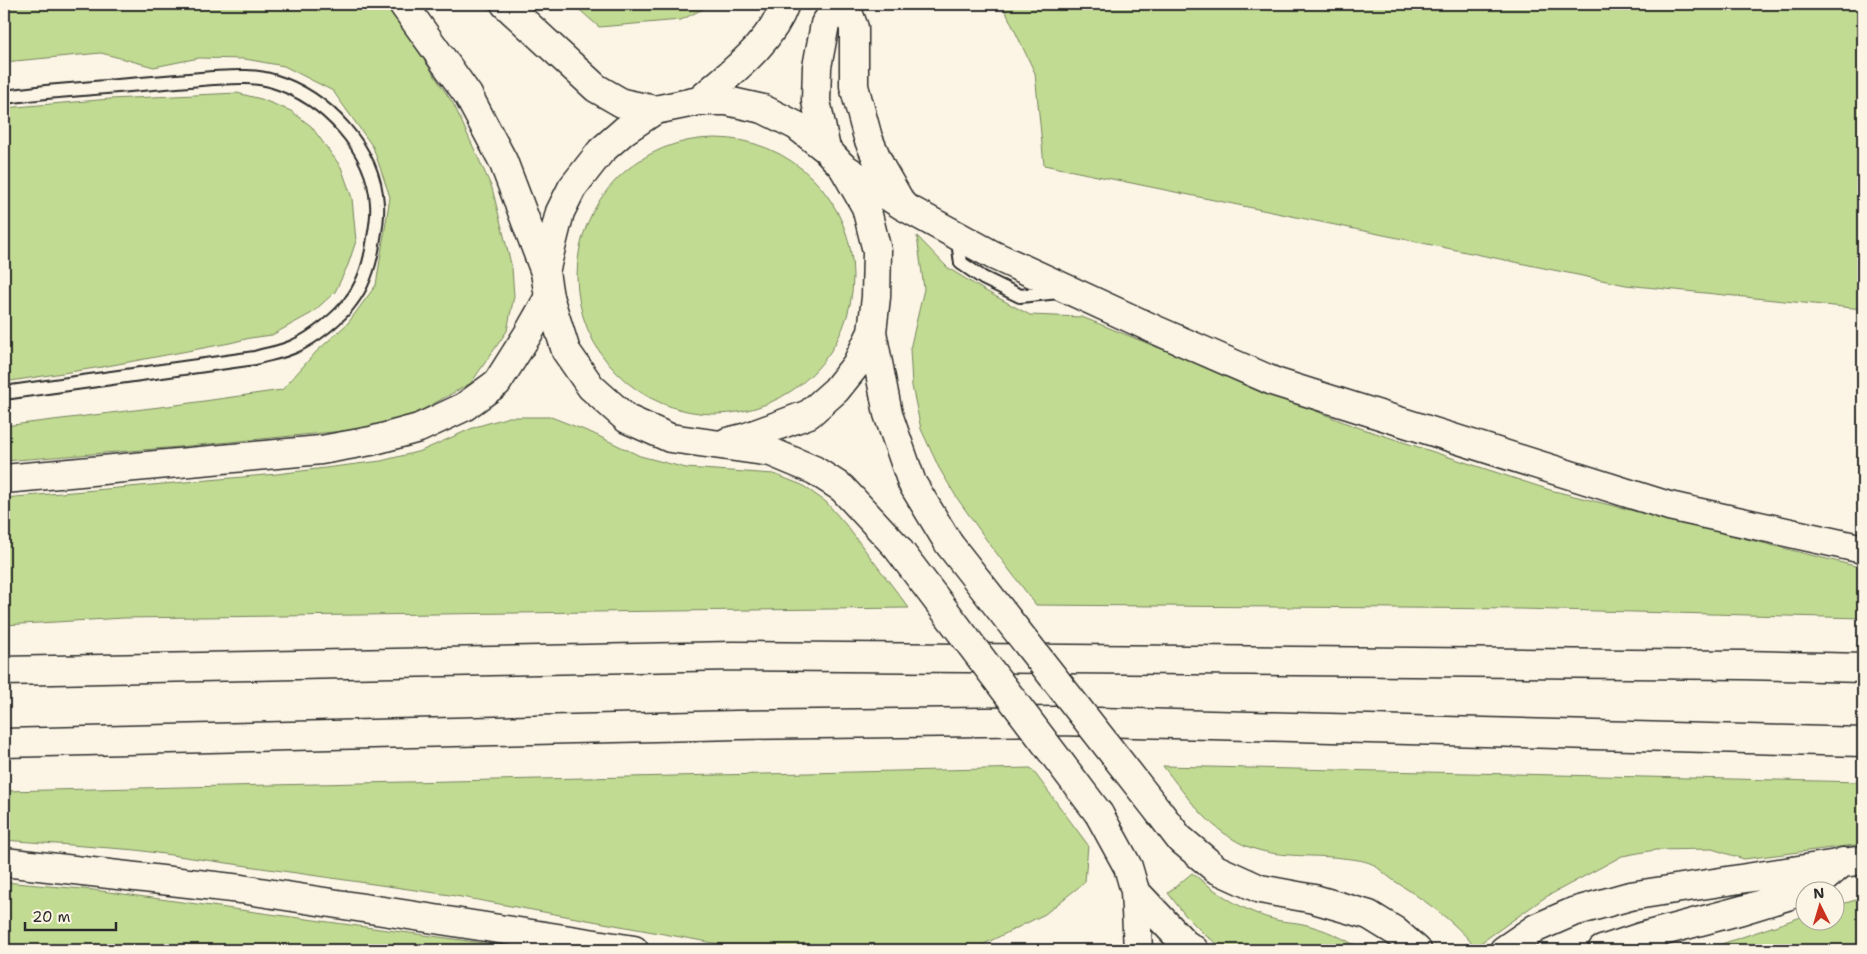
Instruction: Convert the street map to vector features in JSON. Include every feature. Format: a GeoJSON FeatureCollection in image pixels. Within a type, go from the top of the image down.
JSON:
{"type":"FeatureCollection","features":[{"type":"Feature","properties":{"kind":"main road"},"geometry":{"type":"LineString","coordinates":[[403,4],[468,96],[503,161],[547,285],[566,351],[591,387],[627,420],[670,438],[771,452],[814,470],[842,488],[864,510],[896,546],[1100,814],[1128,866],[1135,891],[1138,950]]}},
{"type":"Feature","properties":{"kind":"main road"},"geometry":{"type":"LineString","coordinates":[[505,4],[596,88],[622,103],[655,110]]}},
{"type":"Feature","properties":{"kind":"main road"},"geometry":{"type":"LineString","coordinates":[[699,101],[757,49],[781,16],[785,4]]}},
{"type":"Feature","properties":{"kind":"main road"},"geometry":{"type":"LineString","coordinates":[[839,4],[825,24],[817,67],[816,101],[835,158],[866,207],[877,251],[876,297],[872,332],[888,414],[912,483],[949,544],[1178,838],[1216,868],[1260,889],[1314,899],[1369,915],[1396,931],[1417,950]]}},
{"type":"Feature","properties":{"kind":"main road"},"geometry":{"type":"LineString","coordinates":[[845,4],[854,28],[854,86],[868,138],[881,168],[903,206]]}},
{"type":"Feature","properties":{"kind":"main road"},"geometry":{"type":"LineString","coordinates":[[4,479],[321,450],[372,441],[419,428],[464,407],[497,383],[528,334],[547,285],[560,212],[572,188],[601,151],[625,130],[655,110],[699,101],[727,102],[763,110],[797,126],[835,158],[903,206],[993,255],[1275,382],[1669,506],[1863,549]]}},
{"type":"Feature","properties":{"kind":"main road"},"geometry":{"type":"LineString","coordinates":[[720,444],[747,438],[809,414],[836,390],[856,365],[872,332]]}},
{"type":"Feature","properties":{"kind":"main road"},"geometry":{"type":"LineString","coordinates":[[4,671],[733,656],[1704,664],[1863,668]]}},
{"type":"Feature","properties":{"kind":"main road"},"geometry":{"type":"LineString","coordinates":[[4,743],[738,725],[1058,721],[1863,742]]}},
{"type":"Feature","properties":{"kind":"main road"},"geometry":{"type":"LineString","coordinates":[[1504,950],[1536,928],[1573,912],[1630,896],[1853,861]]}},
{"type":"Feature","properties":{"kind":"main road"},"geometry":{"type":"LineString","coordinates":[[1602,950],[1813,888],[1853,861]]}},
{"type":"Feature","properties":{"kind":"main road"},"geometry":{"type":"LineString","coordinates":[[4,862],[241,889],[634,950]]}},
{"type":"Feature","properties":{"kind":"main road"},"geometry":{"type":"LineString","coordinates":[[1135,891],[1185,944],[1194,950]]}},
{"type":"Feature","properties":{"kind":"lane"},"geometry":{"type":"LineString","coordinates":[[4,97],[213,78],[240,77],[272,80],[300,91],[327,109],[348,131],[361,153],[372,178],[377,204],[372,253],[365,278],[351,302],[325,326],[295,346],[255,358],[4,393]]}},
{"type":"Feature","properties":{"kind":"green space"},"geometry":{"type":"Polygon","coordinates":[[[4,4],[385,4],[454,105],[492,188],[512,268],[514,296],[507,331],[471,383],[404,420],[374,428],[179,447],[4,461],[4,426],[282,390],[316,352],[348,323],[376,285],[390,197],[373,147],[333,91],[284,66],[245,59],[199,58],[154,67],[101,53],[4,62],[4,4]]]}},
{"type":"Feature","properties":{"kind":"green space"},"geometry":{"type":"Polygon","coordinates":[[[573,4],[713,4],[681,20],[599,27],[573,4]]]}},
{"type":"Feature","properties":{"kind":"green space"},"geometry":{"type":"Polygon","coordinates":[[[1002,4],[1863,4],[1863,309],[1626,285],[1044,165],[1035,73],[1002,4]]]}},
{"type":"Feature","properties":{"kind":"green space"},"geometry":{"type":"Polygon","coordinates":[[[237,93],[261,99],[291,111],[311,126],[341,167],[352,198],[356,241],[348,265],[335,292],[312,313],[272,335],[102,367],[4,382],[4,108],[110,99],[237,93]]]}},
{"type":"Feature","properties":{"kind":"green space"},"geometry":{"type":"Polygon","coordinates":[[[715,138],[742,141],[768,148],[792,161],[813,178],[830,199],[843,223],[850,249],[853,276],[850,303],[843,329],[830,353],[813,374],[792,391],[768,404],[742,411],[715,414],[688,411],[662,404],[638,391],[617,374],[600,353],[587,329],[580,303],[577,276],[580,249],[587,223],[600,199],[617,178],[638,161],[662,148],[688,141],[715,138]]]}},
{"type":"Feature","properties":{"kind":"green space"},"geometry":{"type":"Polygon","coordinates":[[[917,236],[948,268],[1030,315],[1082,317],[1351,425],[1550,490],[1863,568],[1863,618],[1520,609],[1036,605],[957,498],[939,468],[921,429],[912,386],[910,349],[924,289],[917,236]]]}},
{"type":"Feature","properties":{"kind":"green space"},"geometry":{"type":"Polygon","coordinates":[[[509,417],[551,417],[592,433],[640,456],[686,468],[774,474],[802,485],[826,502],[846,525],[909,608],[124,618],[4,625],[4,498],[277,474],[381,461],[421,451],[475,427],[509,417]]]}},
{"type":"Feature","properties":{"kind":"green space"},"geometry":{"type":"Polygon","coordinates":[[[1163,766],[1863,782],[1863,844],[1744,859],[1712,849],[1655,850],[1622,856],[1544,898],[1475,947],[1457,927],[1426,902],[1372,864],[1349,859],[1268,852],[1244,845],[1231,838],[1199,811],[1163,766]]]}},
{"type":"Feature","properties":{"kind":"green space"},"geometry":{"type":"Polygon","coordinates":[[[1031,768],[1088,845],[1085,882],[1045,914],[972,950],[752,950],[450,895],[136,850],[4,840],[4,791],[1031,768]]]}},
{"type":"Feature","properties":{"kind":"green space"},"geometry":{"type":"Polygon","coordinates":[[[1192,873],[1221,895],[1264,917],[1319,928],[1363,950],[1226,950],[1205,935],[1185,915],[1168,893],[1192,873]]]}},
{"type":"Feature","properties":{"kind":"green space"},"geometry":{"type":"Polygon","coordinates":[[[4,882],[94,890],[534,950],[4,950],[4,882]]]}},
{"type":"Feature","properties":{"kind":"green space"},"geometry":{"type":"Polygon","coordinates":[[[1863,898],[1863,950],[1704,950],[1794,919],[1794,932],[1844,932],[1844,903],[1863,898]]]}}]}
